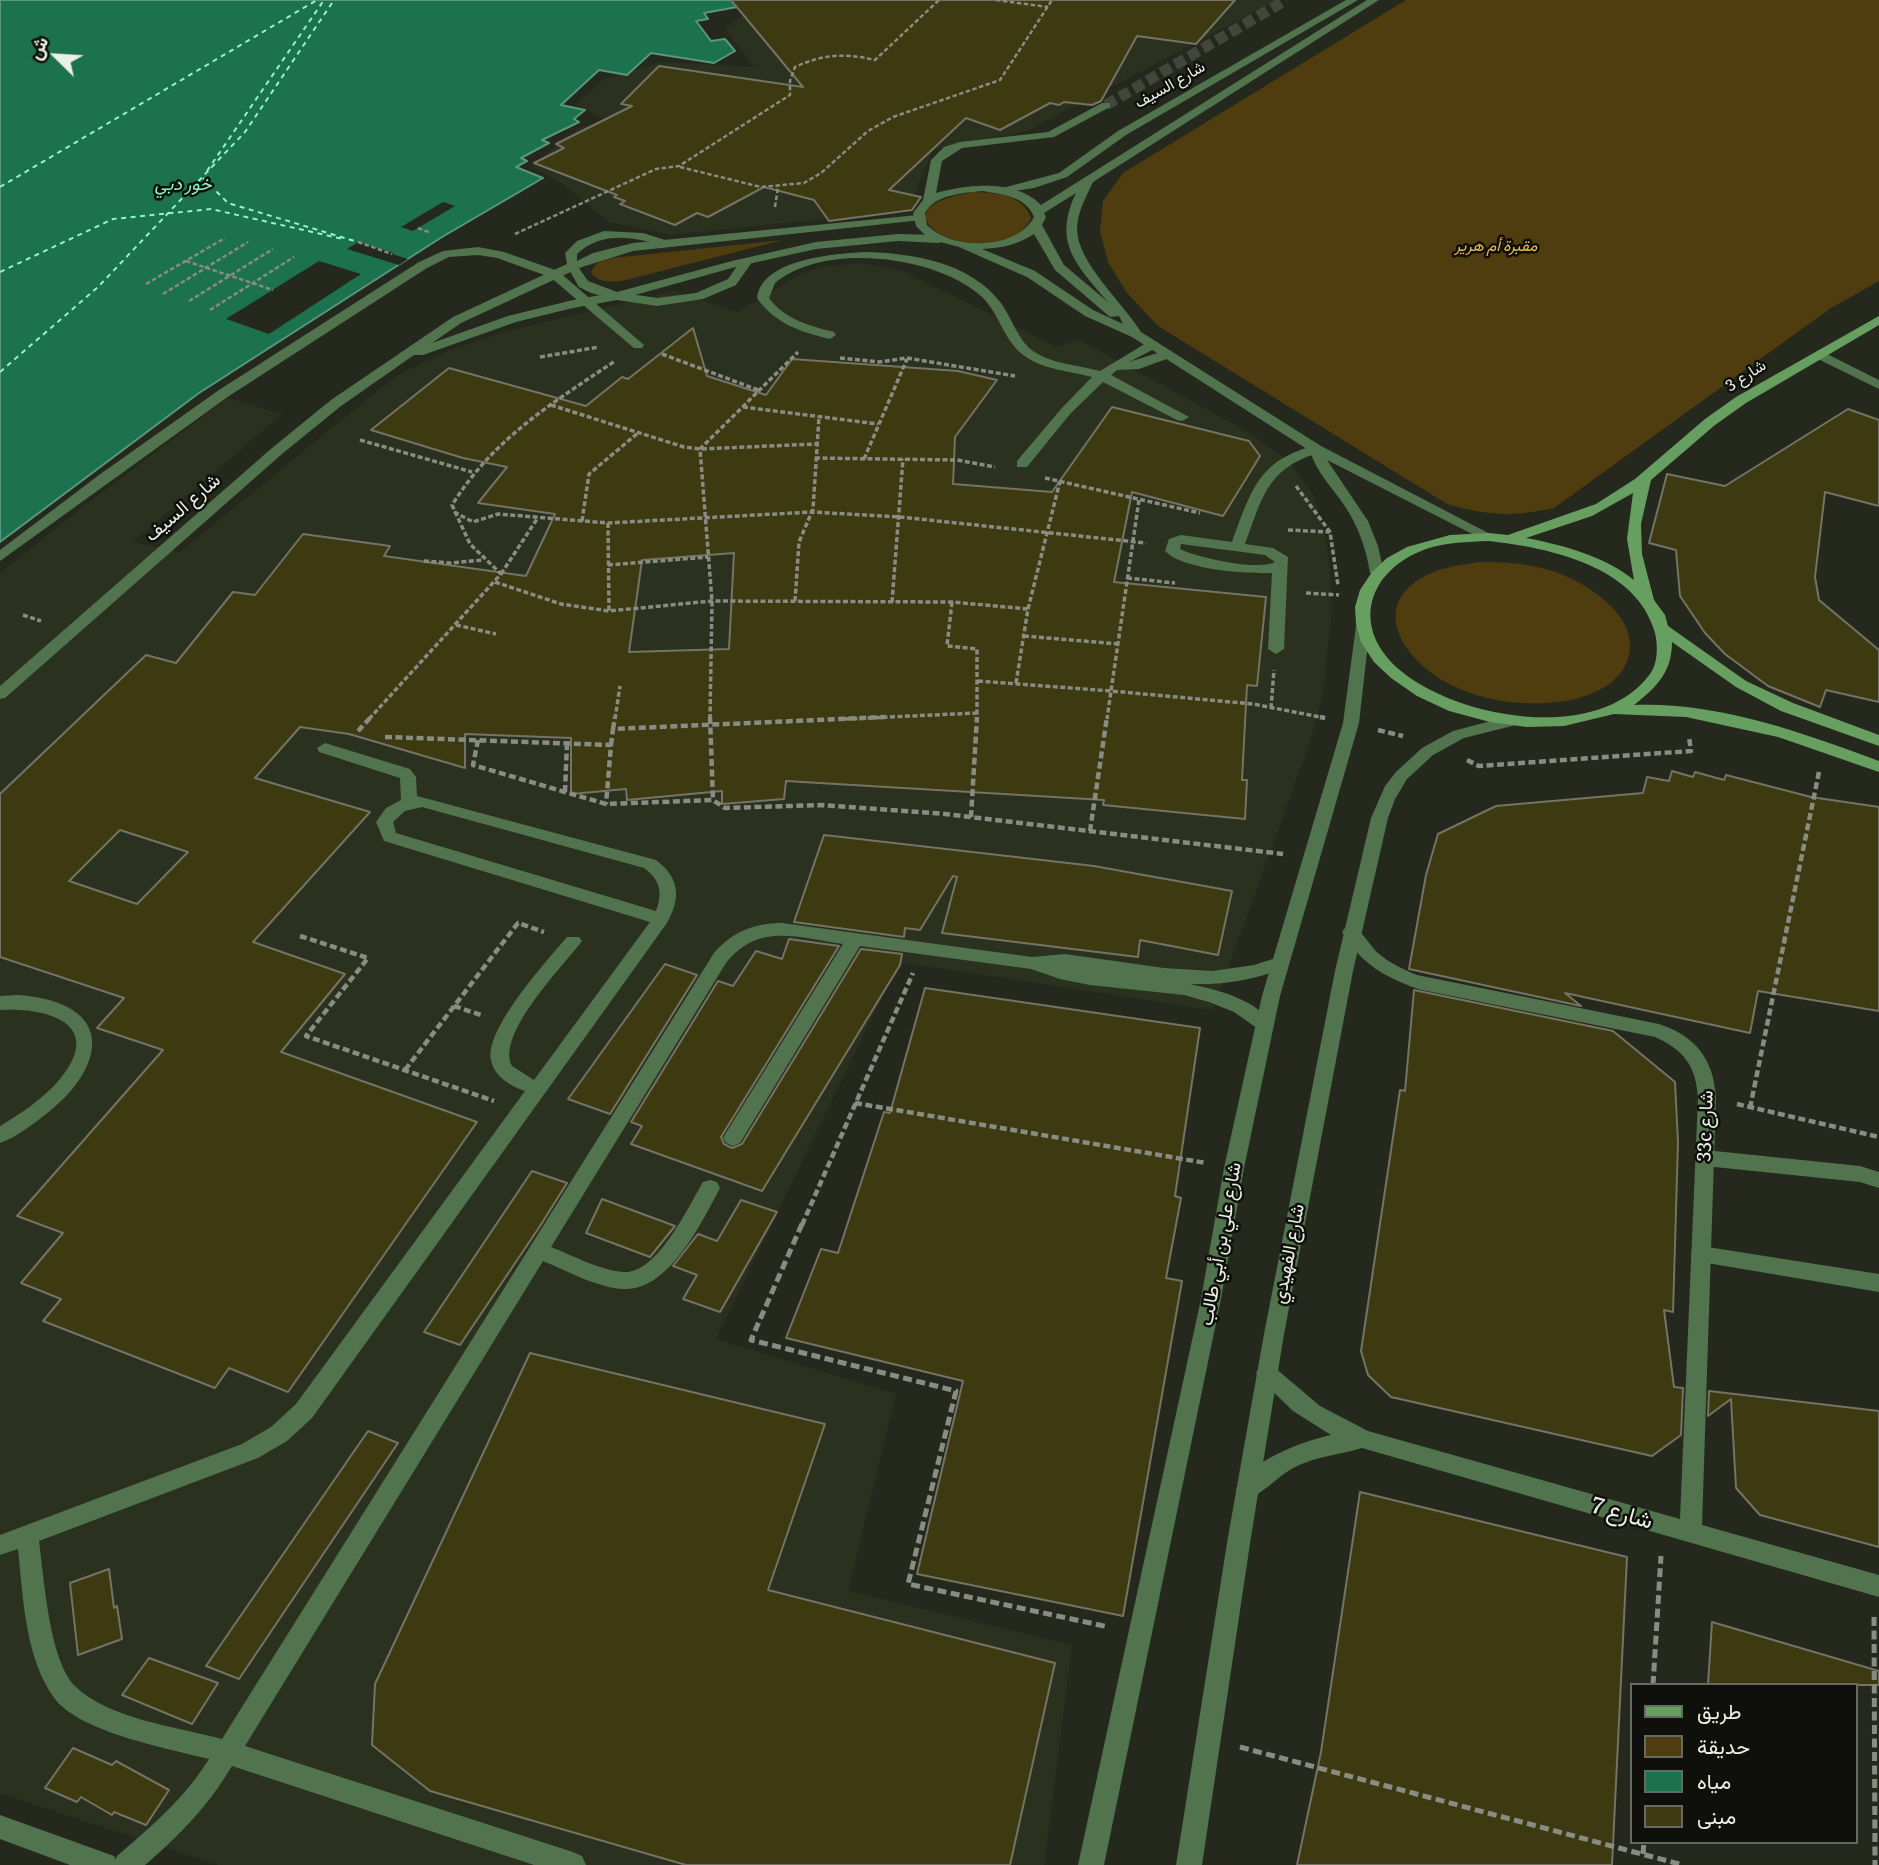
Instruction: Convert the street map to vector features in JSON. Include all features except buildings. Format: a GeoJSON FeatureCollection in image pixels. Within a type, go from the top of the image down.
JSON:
{"type":"FeatureCollection","features":[{"type":"Feature","properties":{"kind":"main road","name":"شارع 3"},"geometry":{"type":"LineString","coordinates":[[1510,538],[1590,512],[1610,502],[1644,479],[1719,415],[1759,387],[1879,320]]}},
{"type":"Feature","properties":{"kind":"main road"},"geometry":{"type":"LineString","coordinates":[[1612,711],[1639,696],[1657,676],[1666,654],[1664,631],[1641,583],[1633,546],[1637,499],[1644,479]]}},
{"type":"Feature","properties":{"kind":"main road"},"geometry":{"type":"LineString","coordinates":[[1650,605],[1626,581],[1592,561],[1553,546],[1489,537],[1462,538],[1424,546],[1393,560],[1377,573],[1364,595],[1361,610],[1363,626],[1374,651],[1396,675],[1428,696],[1467,711],[1510,720],[1558,721],[1581,719],[1612,711],[1650,708],[1729,718],[1879,767]]}},
{"type":"Feature","properties":{"kind":"main road"},"geometry":{"type":"LineString","coordinates":[[1664,631],[1741,684],[1787,707],[1879,741]]}},
{"type":"Feature","properties":{"kind":"street","name":"شارع السيف"},"geometry":{"type":"LineString","coordinates":[[1001,190],[1063,175],[1122,133],[1353,0]]}},
{"type":"Feature","properties":{"kind":"street","name":"شارع السيف"},"geometry":{"type":"LineString","coordinates":[[1040,211],[1374,0]]}},
{"type":"Feature","properties":{"kind":"street","name":"شارع السيف"},"geometry":{"type":"LineString","coordinates":[[0,694],[306,427],[436,332],[479,308],[573,266],[620,249],[918,218],[928,202],[935,170],[933,163],[937,156],[946,150],[960,145],[1050,135],[1070,127],[1106,105]]}},
{"type":"Feature","properties":{"kind":"street"},"geometry":{"type":"LineString","coordinates":[[935,170],[959,183],[1001,190],[1027,199],[1040,211],[1041,219],[1030,234],[1006,244],[964,246]]}},
{"type":"Feature","properties":{"kind":"street"},"geometry":{"type":"LineString","coordinates":[[1091,177],[1078,198],[1072,218],[1073,245],[1086,270],[1127,316],[1136,334]]}},
{"type":"Feature","properties":{"kind":"street"},"geometry":{"type":"LineString","coordinates":[[928,202],[947,193],[983,188]]}},
{"type":"Feature","properties":{"kind":"street"},"geometry":{"type":"LineString","coordinates":[[918,218],[928,233],[939,239]]}},
{"type":"Feature","properties":{"kind":"street"},"geometry":{"type":"LineString","coordinates":[[1037,227],[1043,244],[1058,269],[1152,345],[1316,449],[1489,537]]}},
{"type":"Feature","properties":{"kind":"street"},"geometry":{"type":"LineString","coordinates":[[668,243],[634,234],[601,235],[571,253],[574,273],[584,285],[603,294],[646,301],[678,300],[767,284],[782,272],[838,257],[887,256],[930,264],[949,271],[992,299],[1014,340],[1027,353],[1049,364],[1100,376],[1182,417]]}},
{"type":"Feature","properties":{"kind":"street","name":"شارع السيف"},"geometry":{"type":"LineString","coordinates":[[398,359],[512,319],[848,240],[894,237],[939,239],[964,246]]}},
{"type":"Feature","properties":{"kind":"street"},"geometry":{"type":"LineString","coordinates":[[964,246],[1031,274],[1089,313],[1136,334]]}},
{"type":"Feature","properties":{"kind":"street"},"geometry":{"type":"LineString","coordinates":[[0,557],[184,420],[352,310],[433,259],[447,254],[478,251],[500,255],[555,274],[636,343]]}},
{"type":"Feature","properties":{"kind":"street"},"geometry":{"type":"LineString","coordinates":[[746,262],[741,272],[748,286],[775,312],[795,324],[830,335]]}},
{"type":"Feature","properties":{"kind":"street"},"geometry":{"type":"LineString","coordinates":[[1022,464],[1083,390],[1124,358],[1152,345]]}},
{"type":"Feature","properties":{"kind":"street"},"geometry":{"type":"LineString","coordinates":[[1112,368],[1134,366],[1167,354]]}},
{"type":"Feature","properties":{"kind":"street"},"geometry":{"type":"LineString","coordinates":[[1819,354],[1879,385]]}},
{"type":"Feature","properties":{"kind":"street"},"geometry":{"type":"LineString","coordinates":[[1237,547],[1265,477],[1279,462],[1316,449]]}},
{"type":"Feature","properties":{"kind":"street"},"geometry":{"type":"LineString","coordinates":[[1316,449],[1320,463],[1364,527],[1374,551],[1377,573]]}},
{"type":"Feature","properties":{"kind":"street"},"geometry":{"type":"LineString","coordinates":[[1276,649],[1281,558],[1276,554],[1188,539],[1174,542],[1171,547],[1172,551],[1185,558],[1266,570],[1280,567]]}},
{"type":"Feature","properties":{"kind":"street","name":"شارع علي بن أبي طالب"},"geometry":{"type":"LineString","coordinates":[[1091,1865],[1211,1299],[1234,1168],[1264,1026],[1279,963],[1351,723],[1363,626]]}},
{"type":"Feature","properties":{"kind":"street","name":"شارع الفهيدي"},"geometry":{"type":"LineString","coordinates":[[1189,1865],[1267,1373],[1351,932],[1382,811],[1403,773],[1438,745],[1463,731],[1486,723],[1510,720]]}},
{"type":"Feature","properties":{"kind":"street"},"geometry":{"type":"LineString","coordinates":[[325,748],[404,773],[408,777],[410,803]]}},
{"type":"Feature","properties":{"kind":"street"},"geometry":{"type":"LineString","coordinates":[[0,1545],[250,1451],[279,1434],[304,1411],[325,1387],[537,1088],[661,919],[670,898],[667,879],[650,864],[431,803],[410,803],[389,814],[384,822],[390,837],[661,919]]}},
{"type":"Feature","properties":{"kind":"street"},"geometry":{"type":"LineString","coordinates":[[126,1865],[177,1821],[205,1788],[720,958],[734,941],[745,935],[769,929],[1032,963],[1066,961],[1213,978],[1248,975],[1279,963]]}},
{"type":"Feature","properties":{"kind":"street","name":"33c شارع"},"geometry":{"type":"LineString","coordinates":[[1351,932],[1361,949],[1377,964],[1398,976],[1659,1031],[1674,1037],[1698,1057],[1704,1069],[1707,1098],[1691,1534]]}},
{"type":"Feature","properties":{"kind":"street"},"geometry":{"type":"LineString","coordinates":[[733,1138],[855,939]]}},
{"type":"Feature","properties":{"kind":"street"},"geometry":{"type":"LineString","coordinates":[[537,1088],[514,1080],[505,1071],[499,1048],[510,1024],[573,941]]}},
{"type":"Feature","properties":{"kind":"street"},"geometry":{"type":"LineString","coordinates":[[1032,963],[1064,974],[1209,995],[1240,1006],[1264,1026]]}},
{"type":"Feature","properties":{"kind":"street"},"geometry":{"type":"LineString","coordinates":[[0,1003],[47,1003],[63,1010],[75,1020],[82,1033],[83,1047],[73,1075],[57,1093],[34,1113],[0,1135]]}},
{"type":"Feature","properties":{"kind":"street"},"geometry":{"type":"LineString","coordinates":[[1705,1158],[1860,1174],[1879,1180]]}},
{"type":"Feature","properties":{"kind":"street"},"geometry":{"type":"LineString","coordinates":[[538,1251],[625,1281],[648,1276],[665,1260],[710,1188]]}},
{"type":"Feature","properties":{"kind":"street"},"geometry":{"type":"LineString","coordinates":[[1701,1254],[1879,1283]]}},
{"type":"Feature","properties":{"kind":"street","name":"شارع 7"},"geometry":{"type":"LineString","coordinates":[[1267,1373],[1282,1390],[1320,1420],[1366,1440],[1877,1585]]}},
{"type":"Feature","properties":{"kind":"street","name":"شارع 7"},"geometry":{"type":"LineString","coordinates":[[1247,1489],[1266,1472],[1312,1448],[1366,1440]]}},
{"type":"Feature","properties":{"kind":"street"},"geometry":{"type":"LineString","coordinates":[[27,1535],[46,1654],[58,1684],[68,1696],[112,1720],[227,1753],[573,1865]]}},
{"type":"Feature","properties":{"kind":"street"},"geometry":{"type":"LineString","coordinates":[[0,1827],[105,1865]]}},
{"type":"Feature","properties":{"kind":"path"},"geometry":{"type":"LineString","coordinates":[[679,166],[790,95],[790,81],[795,68],[815,57],[844,52],[875,60],[939,0]]}},
{"type":"Feature","properties":{"kind":"path"},"geometry":{"type":"LineString","coordinates":[[996,0],[1048,7]]}},
{"type":"Feature","properties":{"kind":"path"},"geometry":{"type":"LineString","coordinates":[[478,251],[656,169],[679,166],[761,187],[804,183],[821,173],[868,131],[893,117],[1000,80],[1052,0]]}},
{"type":"Feature","properties":{"kind":"path"},"geometry":{"type":"LineString","coordinates":[[146,285],[225,238]]}},
{"type":"Feature","properties":{"kind":"path"},"geometry":{"type":"LineString","coordinates":[[163,294],[248,242]]}},
{"type":"Feature","properties":{"kind":"path"},"geometry":{"type":"LineString","coordinates":[[189,302],[273,249]]}},
{"type":"Feature","properties":{"kind":"path"},"geometry":{"type":"LineString","coordinates":[[210,310],[294,257]]}},
{"type":"Feature","properties":{"kind":"path"},"geometry":{"type":"LineString","coordinates":[[186,261],[273,290]]}},
{"type":"Feature","properties":{"kind":"path"},"geometry":{"type":"LineString","coordinates":[[713,800],[710,723],[712,601],[700,449],[795,353],[830,335]]}},
{"type":"Feature","properties":{"kind":"path"},"geometry":{"type":"LineString","coordinates":[[540,357],[636,343],[758,390]]}},
{"type":"Feature","properties":{"kind":"path"},"geometry":{"type":"LineString","coordinates":[[795,353],[809,355]]}},
{"type":"Feature","properties":{"kind":"path"},"geometry":{"type":"LineString","coordinates":[[837,358],[879,362],[907,358],[1026,380]]}},
{"type":"Feature","properties":{"kind":"path"},"geometry":{"type":"LineString","coordinates":[[864,458],[907,358]]}},
{"type":"Feature","properties":{"kind":"path"},"geometry":{"type":"LineString","coordinates":[[550,405],[700,449],[816,444]]}},
{"type":"Feature","properties":{"kind":"path"},"geometry":{"type":"LineString","coordinates":[[742,407],[878,424]]}},
{"type":"Feature","properties":{"kind":"path"},"geometry":{"type":"LineString","coordinates":[[795,601],[799,542],[812,512],[819,417]]}},
{"type":"Feature","properties":{"kind":"path"},"geometry":{"type":"LineString","coordinates":[[582,521],[589,474],[638,433]]}},
{"type":"Feature","properties":{"kind":"path"},"geometry":{"type":"LineString","coordinates":[[360,440],[472,472]]}},
{"type":"Feature","properties":{"kind":"path"},"geometry":{"type":"LineString","coordinates":[[815,458],[957,460],[1005,469]]}},
{"type":"Feature","properties":{"kind":"path"},"geometry":{"type":"LineString","coordinates":[[892,601],[903,459]]}},
{"type":"Feature","properties":{"kind":"path"},"geometry":{"type":"LineString","coordinates":[[1279,462],[1330,532],[1340,595],[1338,609]]}},
{"type":"Feature","properties":{"kind":"path"},"geometry":{"type":"LineString","coordinates":[[1039,477],[1246,524],[1291,531],[1330,532]]}},
{"type":"Feature","properties":{"kind":"path"},"geometry":{"type":"LineString","coordinates":[[1016,683],[1028,609],[1060,481]]}},
{"type":"Feature","properties":{"kind":"path"},"geometry":{"type":"LineString","coordinates":[[452,505],[464,537],[483,560],[501,574]]}},
{"type":"Feature","properties":{"kind":"path"},"geometry":{"type":"LineString","coordinates":[[454,512],[473,522],[498,514],[608,523],[812,512],[1046,530],[1171,547]]}},
{"type":"Feature","properties":{"kind":"path"},"geometry":{"type":"LineString","coordinates":[[368,736],[354,736],[495,582],[537,519]]}},
{"type":"Feature","properties":{"kind":"path"},"geometry":{"type":"LineString","coordinates":[[608,523],[609,611]]}},
{"type":"Feature","properties":{"kind":"path"},"geometry":{"type":"LineString","coordinates":[[608,565],[708,557]]}},
{"type":"Feature","properties":{"kind":"path"},"geometry":{"type":"LineString","coordinates":[[424,561],[451,563],[483,560]]}},
{"type":"Feature","properties":{"kind":"path"},"geometry":{"type":"LineString","coordinates":[[495,582],[561,604],[609,611],[712,601],[952,602],[1028,609]]}},
{"type":"Feature","properties":{"kind":"path"},"geometry":{"type":"LineString","coordinates":[[952,602],[947,646],[977,649],[977,713],[971,817]]}},
{"type":"Feature","properties":{"kind":"path"},"geometry":{"type":"LineString","coordinates":[[456,625],[496,634]]}},
{"type":"Feature","properties":{"kind":"path"},"geometry":{"type":"LineString","coordinates":[[1024,636],[1119,644]]}},
{"type":"Feature","properties":{"kind":"path"},"geometry":{"type":"LineString","coordinates":[[1271,708],[1276,649]]}},
{"type":"Feature","properties":{"kind":"path"},"geometry":{"type":"LineString","coordinates":[[978,681],[1111,691],[1090,831]]}},
{"type":"Feature","properties":{"kind":"path"},"geometry":{"type":"LineString","coordinates":[[606,804],[620,686]]}},
{"type":"Feature","properties":{"kind":"path"},"geometry":{"type":"LineString","coordinates":[[1321,731],[1327,705]]}},
{"type":"Feature","properties":{"kind":"path"},"geometry":{"type":"LineString","coordinates":[[613,729],[977,713]]}},
{"type":"Feature","properties":{"kind":"path"},"geometry":{"type":"LineString","coordinates":[[382,737],[611,745]]}},
{"type":"Feature","properties":{"kind":"path"},"geometry":{"type":"LineString","coordinates":[[478,740],[473,765],[606,804],[713,800],[725,808],[822,805],[971,817],[1284,855]]}},
{"type":"Feature","properties":{"kind":"path"},"geometry":{"type":"LineString","coordinates":[[565,792],[567,743]]}},
{"type":"Feature","properties":{"kind":"path"},"geometry":{"type":"LineString","coordinates":[[1750,1108],[1824,747]]}},
{"type":"Feature","properties":{"kind":"path"},"geometry":{"type":"LineString","coordinates":[[1281,866],[1288,842]]}},
{"type":"Feature","properties":{"kind":"path"},"geometry":{"type":"LineString","coordinates":[[405,1070],[518,923],[573,941]]}},
{"type":"Feature","properties":{"kind":"path"},"geometry":{"type":"LineString","coordinates":[[299,936],[368,958],[306,1036],[522,1110]]}},
{"type":"Feature","properties":{"kind":"path"},"geometry":{"type":"LineString","coordinates":[[914,969],[751,1340],[956,1391],[908,1584],[1141,1634]]}},
{"type":"Feature","properties":{"kind":"path"},"geometry":{"type":"LineString","coordinates":[[1707,1098],[1879,1137]]}},
{"type":"Feature","properties":{"kind":"path"},"geometry":{"type":"LineString","coordinates":[[855,1103],[1234,1168]]}},
{"type":"Feature","properties":{"kind":"path"},"geometry":{"type":"LineString","coordinates":[[1653,1683],[1663,1526]]}},
{"type":"Feature","properties":{"kind":"path"},"geometry":{"type":"LineString","coordinates":[[1875,1865],[1877,1585]]}},
{"type":"Feature","properties":{"kind":"path"},"geometry":{"type":"LineString","coordinates":[[1209,1739],[1684,1865]]}},
{"type":"Feature","properties":{"kind":"path"},"geometry":{"type":"LineString","coordinates":[[1643,1854],[1644,1844]]}},
{"type":"Feature","properties":{"kind":"shaded area"},"geometry":{"type":"Polygon","coordinates":[[[769,0],[1277,0],[1027,131],[933,150],[913,197],[890,212],[671,235],[609,222],[561,183],[531,166],[578,128],[608,120],[576,105],[602,80],[660,62],[754,67],[724,28],[769,0]]]}},
{"type":"Feature","properties":{"kind":"shaded area"},"geometry":{"type":"Polygon","coordinates":[[[861,263],[900,270],[1057,347],[1078,339],[1250,433],[1288,461],[1313,494],[1324,531],[1330,570],[1332,611],[1322,697],[1310,742],[1213,1010],[899,962],[716,1339],[896,1394],[848,1591],[1072,1645],[1044,1865],[218,1865],[0,1793],[0,573],[228,398],[282,414],[133,542],[180,552],[382,387],[402,373],[450,350],[504,332],[674,291],[738,312],[803,273],[821,267],[861,263]]]}},
{"type":"Feature","properties":{"kind":"green space","name":"مقبرة أم هرير"},"geometry":{"type":"Polygon","coordinates":[[[1406,0],[1879,0],[1879,281],[1831,308],[1554,508],[1500,514],[1447,504],[1158,326],[1127,293],[1108,262],[1100,232],[1103,201],[1123,173],[1406,0]]]}},
{"type":"Feature","properties":{"kind":"green space"},"geometry":{"type":"Polygon","coordinates":[[[974,192],[999,194],[1015,199],[1022,204],[1031,218],[1014,236],[986,243],[956,241],[933,229],[926,213],[931,207],[948,198],[974,192]]]}},
{"type":"Feature","properties":{"kind":"green space"},"geometry":{"type":"Polygon","coordinates":[[[783,240],[622,281],[600,280],[591,272],[597,263],[612,258],[783,240]]]}},
{"type":"Feature","properties":{"kind":"green space"},"geometry":{"type":"Polygon","coordinates":[[[1479,562],[1543,568],[1566,576],[1597,594],[1622,620],[1629,635],[1630,651],[1619,675],[1606,686],[1582,697],[1549,703],[1518,703],[1471,693],[1429,671],[1407,648],[1399,634],[1397,606],[1404,593],[1425,576],[1447,568],[1479,562]]]}},
{"type":"Feature","properties":{"kind":"water","name":"خور دبي"},"geometry":{"type":"Polygon","coordinates":[[[0,0],[753,0],[759,3],[704,13],[708,19],[696,21],[711,41],[725,39],[735,51],[714,63],[651,53],[627,75],[599,70],[561,105],[585,110],[574,119],[579,122],[542,140],[549,143],[521,158],[527,161],[516,167],[543,178],[442,237],[199,393],[0,542],[0,0]]]}},
{"type":"Feature","properties":{"kind":"pier"},"geometry":{"type":"Polygon","coordinates":[[[443,202],[455,206],[413,231],[401,227],[443,202]]]}},
{"type":"Feature","properties":{"kind":"pier"},"geometry":{"type":"Polygon","coordinates":[[[358,242],[408,259],[399,265],[347,249],[358,242]]]}},
{"type":"Feature","properties":{"kind":"pier"},"geometry":{"type":"Polygon","coordinates":[[[319,261],[361,274],[269,334],[226,319],[319,261]]]}},
{"type":"Feature","properties":{"kind":"ferry route"},"geometry":{"type":"LineString","coordinates":[[0,187],[317,0]]}},
{"type":"Feature","properties":{"kind":"ferry route"},"geometry":{"type":"LineString","coordinates":[[207,171],[324,0]]}},
{"type":"Feature","properties":{"kind":"ferry route"},"geometry":{"type":"LineString","coordinates":[[168,213],[245,132],[334,0]]}},
{"type":"Feature","properties":{"kind":"ferry route"},"geometry":{"type":"LineString","coordinates":[[203,178],[228,203],[358,242]]}},
{"type":"Feature","properties":{"kind":"ferry route"},"geometry":{"type":"LineString","coordinates":[[168,213],[211,209],[343,239]]}},
{"type":"Feature","properties":{"kind":"ferry route"},"geometry":{"type":"LineString","coordinates":[[0,272],[113,219],[168,213]]}},
{"type":"Feature","properties":{"kind":"ferry route"},"geometry":{"type":"LineString","coordinates":[[0,372],[98,287],[168,213]]}},
{"type":"Feature","properties":{"kind":"tunnel"},"geometry":{"type":"LineString","coordinates":[[1106,105],[1286,0]]}}]}
